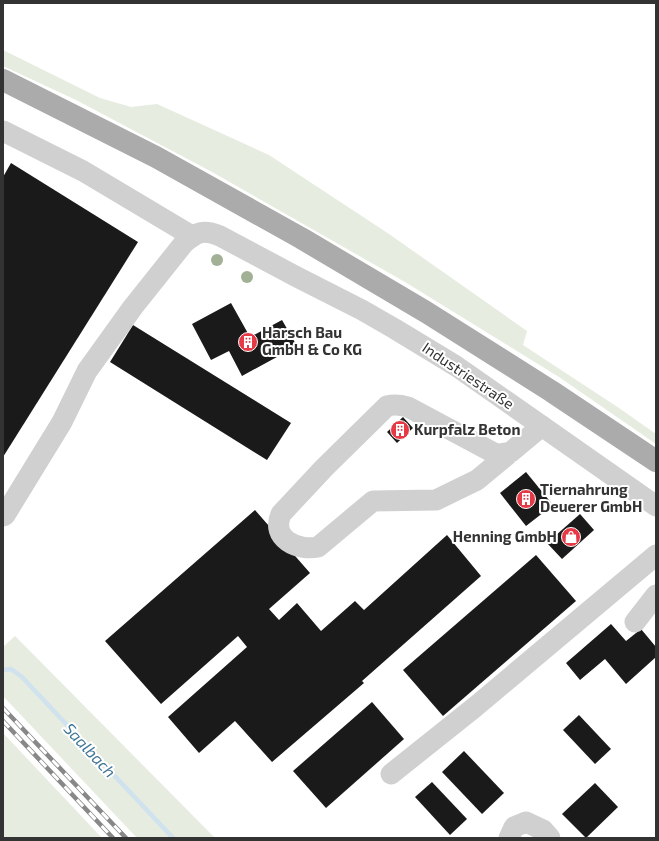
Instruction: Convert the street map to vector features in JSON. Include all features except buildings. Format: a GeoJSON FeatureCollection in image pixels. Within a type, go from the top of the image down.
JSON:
{"type":"FeatureCollection","features":[{"type":"Feature","properties":{"kind":"main road"},"geometry":{"type":"LineString","coordinates":[[3,80],[156,157],[301,238],[426,312],[551,391],[656,461]]}},
{"type":"Feature","properties":{"kind":"street"},"geometry":{"type":"LineString","coordinates":[[3,131],[83,171],[192,236],[184,243],[138,302],[87,372],[62,422],[3,516]]}},
{"type":"Feature","properties":{"kind":"street","name":"Industriestraße"},"geometry":{"type":"LineString","coordinates":[[192,236],[210,232],[220,236],[395,328],[456,366],[656,506]]}},
{"type":"Feature","properties":{"kind":"street"},"geometry":{"type":"LineString","coordinates":[[511,452],[499,454],[494,453],[408,407],[401,405],[387,406],[324,468],[281,514],[278,521],[280,534],[284,539],[300,546],[310,548],[318,547],[373,501],[436,500],[477,480],[511,452],[542,426]]}},
{"type":"Feature","properties":{"kind":"street"},"geometry":{"type":"LineString","coordinates":[[391,774],[475,707],[656,555]]}},
{"type":"Feature","properties":{"kind":"street"},"geometry":{"type":"LineString","coordinates":[[635,622],[656,595]]}},
{"type":"Feature","properties":{"kind":"street"},"geometry":{"type":"LineString","coordinates":[[509,838],[514,828],[526,822],[543,830],[550,838]]}},
{"type":"Feature","properties":{"kind":"shaded area"},"geometry":{"type":"Polygon","coordinates":[[[3,50],[100,98],[131,107],[157,104],[269,155],[389,234],[527,331],[523,345],[656,434],[656,444],[559,377],[405,282],[212,172],[76,100],[3,66],[3,50]]]}},
{"type":"Feature","properties":{"kind":"shaded area"},"geometry":{"type":"Polygon","coordinates":[[[15,636],[215,838],[137,838],[3,696],[3,647],[15,636]]]}},
{"type":"Feature","properties":{"kind":"shaded area"},"geometry":{"type":"Polygon","coordinates":[[[3,733],[102,838],[3,838],[3,733]]]}},
{"type":"Feature","properties":{"kind":"waterway","name":"Saalbach"},"geometry":{"type":"LineString","coordinates":[[3,670],[11,669],[22,677],[173,838]]}},
{"type":"Feature","properties":{"kind":"railway"},"geometry":{"type":"LineString","coordinates":[[3,708],[126,838]]}},
{"type":"Feature","properties":{"kind":"railway"},"geometry":{"type":"LineString","coordinates":[[3,721],[113,838]]}},
{"type":"Feature","properties":{"kind":"place","name":"Harsch Bau GmbH & Co KG"},"geometry":{"type":"Point","coordinates":[248,342]}},
{"type":"Feature","properties":{"kind":"place","name":"Kurpfalz Beton"},"geometry":{"type":"Point","coordinates":[400,430]}},
{"type":"Feature","properties":{"kind":"place","name":"Tiernahrung Deuerer GmbH"},"geometry":{"type":"Point","coordinates":[526,499]}},
{"type":"Feature","properties":{"kind":"place","name":"Henning GmbH"},"geometry":{"type":"Point","coordinates":[571,537]}}]}
